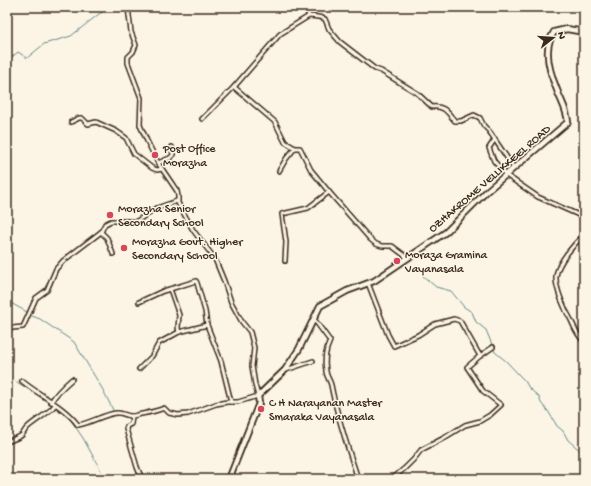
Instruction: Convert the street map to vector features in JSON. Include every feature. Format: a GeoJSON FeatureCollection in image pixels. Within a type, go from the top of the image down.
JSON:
{"type":"FeatureCollection","features":[{"type":"Feature","properties":{"kind":"main road","name":"OZHAKROME VELLIKKEEL ROAD"},"geometry":{"type":"LineString","coordinates":[[258,396],[285,370],[299,349],[320,306],[347,291],[374,281],[446,232],[488,190],[568,122],[568,115],[557,90],[549,64],[548,50],[551,37],[554,32],[566,29],[584,32]]}},
{"type":"Feature","properties":{"kind":"main road"},"geometry":{"type":"LineString","coordinates":[[229,479],[259,403],[258,396]]}},
{"type":"Feature","properties":{"kind":"street"},"geometry":{"type":"LineString","coordinates":[[305,7],[309,16]]}},
{"type":"Feature","properties":{"kind":"street"},"geometry":{"type":"LineString","coordinates":[[22,381],[74,420],[78,425],[116,413],[123,413],[128,416],[132,416],[151,413],[164,408],[169,413],[178,415],[188,414],[216,404],[238,402],[258,396],[252,366],[254,348],[250,332],[242,322],[231,302],[224,281],[214,259],[193,230],[181,210],[177,200],[177,191],[158,163],[140,125],[141,98],[128,63],[128,57],[133,52],[136,45],[131,32],[128,9]]}},
{"type":"Feature","properties":{"kind":"street"},"geometry":{"type":"LineString","coordinates":[[202,119],[234,87],[280,34],[309,16],[319,16],[325,19],[329,29],[334,35],[362,59],[375,69],[381,71],[417,93],[432,107],[438,106],[444,108],[455,121],[462,121],[474,115],[480,118],[514,168]]}},
{"type":"Feature","properties":{"kind":"street"},"geometry":{"type":"LineString","coordinates":[[234,87],[275,122],[286,142],[295,148],[300,148],[311,170],[370,239],[376,244],[382,246],[392,246],[408,258]]}},
{"type":"Feature","properties":{"kind":"street"},"geometry":{"type":"LineString","coordinates":[[71,122],[82,118],[88,124],[96,122],[116,131],[126,138],[134,154],[152,168],[157,170],[162,169]]}},
{"type":"Feature","properties":{"kind":"street"},"geometry":{"type":"LineString","coordinates":[[495,139],[489,148],[494,161],[506,174],[538,197],[583,218],[584,213]]}},
{"type":"Feature","properties":{"kind":"street"},"geometry":{"type":"LineString","coordinates":[[158,163],[170,158],[173,155],[172,148]]}},
{"type":"Feature","properties":{"kind":"street"},"geometry":{"type":"LineString","coordinates":[[279,171],[295,148]]}},
{"type":"Feature","properties":{"kind":"street"},"geometry":{"type":"LineString","coordinates":[[285,261],[286,242],[282,214],[308,208],[329,192]]}},
{"type":"Feature","properties":{"kind":"street"},"geometry":{"type":"LineString","coordinates":[[7,331],[12,328],[23,327],[36,298],[47,290],[56,269],[63,261],[101,232],[105,224],[110,221],[134,222],[154,209],[177,200]]}},
{"type":"Feature","properties":{"kind":"street"},"geometry":{"type":"LineString","coordinates":[[101,232],[107,238],[113,254]]}},
{"type":"Feature","properties":{"kind":"street"},"geometry":{"type":"LineString","coordinates":[[584,235],[576,242],[563,260],[556,276],[557,286],[565,309],[577,332],[584,341]]}},
{"type":"Feature","properties":{"kind":"street"},"geometry":{"type":"LineString","coordinates":[[139,302],[163,291],[196,281],[205,311],[207,325],[221,361],[231,402]]}},
{"type":"Feature","properties":{"kind":"street"},"geometry":{"type":"LineString","coordinates":[[368,283],[388,335],[394,346],[418,335],[435,324],[454,319],[460,321],[480,356]]}},
{"type":"Feature","properties":{"kind":"street"},"geometry":{"type":"LineString","coordinates":[[170,290],[179,315],[179,332]]}},
{"type":"Feature","properties":{"kind":"street"},"geometry":{"type":"LineString","coordinates":[[314,319],[330,341],[326,351],[326,373],[358,479]]}},
{"type":"Feature","properties":{"kind":"street"},"geometry":{"type":"LineString","coordinates":[[139,369],[152,356],[159,343],[179,332],[207,325]]}},
{"type":"Feature","properties":{"kind":"street"},"geometry":{"type":"LineString","coordinates":[[392,479],[406,468],[421,450],[465,426],[480,421],[490,415],[501,405],[483,391],[467,367],[493,347]]}},
{"type":"Feature","properties":{"kind":"street"},"geometry":{"type":"LineString","coordinates":[[285,370],[312,361]]}},
{"type":"Feature","properties":{"kind":"street"},"geometry":{"type":"LineString","coordinates":[[51,402],[54,396],[72,379]]}},
{"type":"Feature","properties":{"kind":"street"},"geometry":{"type":"LineString","coordinates":[[7,442],[22,435],[28,427],[54,406]]}},
{"type":"Feature","properties":{"kind":"street"},"geometry":{"type":"LineString","coordinates":[[132,416],[130,424],[127,426],[126,430],[142,479]]}},
{"type":"Feature","properties":{"kind":"waterway"},"geometry":{"type":"LineString","coordinates":[[7,61],[18,52],[27,58],[44,44],[71,36],[99,14],[110,8],[117,7]]}},
{"type":"Feature","properties":{"kind":"waterway"},"geometry":{"type":"LineString","coordinates":[[423,276],[436,287],[451,291],[464,307],[472,312],[476,322],[486,330],[495,352],[507,362],[525,381],[529,388],[539,397],[541,403],[557,426],[563,431],[568,440],[584,454]]}},
{"type":"Feature","properties":{"kind":"waterway"},"geometry":{"type":"LineString","coordinates":[[7,301],[27,312]]}},
{"type":"Feature","properties":{"kind":"waterway"},"geometry":{"type":"LineString","coordinates":[[32,316],[40,319],[74,342],[103,390],[113,410]]}},
{"type":"Feature","properties":{"kind":"waterway"},"geometry":{"type":"LineString","coordinates":[[7,376],[41,397],[70,419],[83,438],[104,479]]}},
{"type":"Feature","properties":{"kind":"place","name":"Post Office Morazha"},"geometry":{"type":"Point","coordinates":[155,155]}},
{"type":"Feature","properties":{"kind":"place","name":"Morazha Senior Secondary School"},"geometry":{"type":"Point","coordinates":[110,215]}},
{"type":"Feature","properties":{"kind":"place","name":"Morazha Govt. Higher Secondary School"},"geometry":{"type":"Point","coordinates":[124,248]}},
{"type":"Feature","properties":{"kind":"place","name":"Moraza Gramina Vayanasala"},"geometry":{"type":"Point","coordinates":[397,261]}},
{"type":"Feature","properties":{"kind":"place","name":"C H Narayanan Master Smaraka Vayanasala"},"geometry":{"type":"Point","coordinates":[261,409]}}]}
